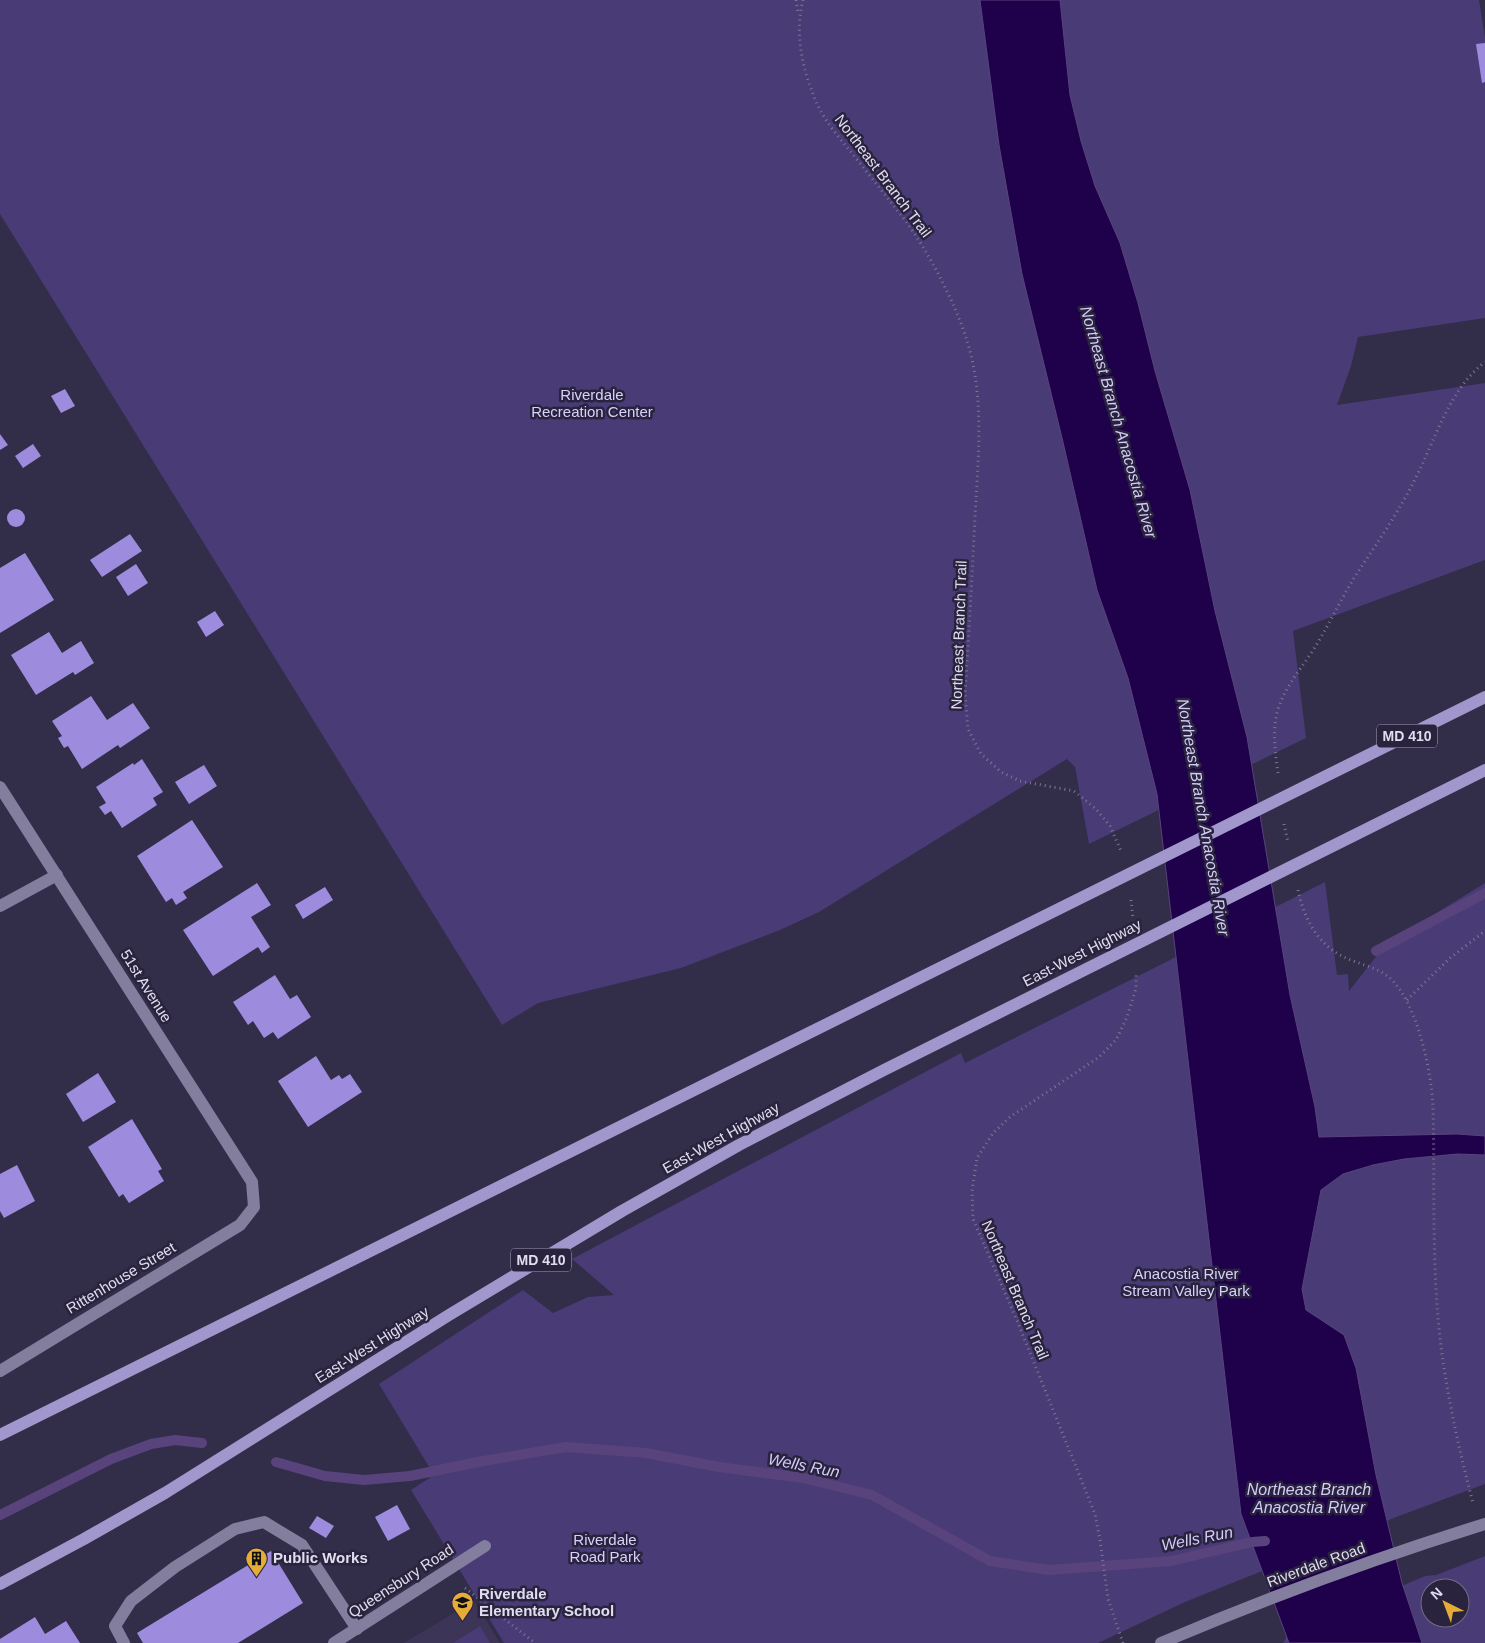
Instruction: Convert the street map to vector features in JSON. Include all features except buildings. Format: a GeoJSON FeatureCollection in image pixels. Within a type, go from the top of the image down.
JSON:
{"type":"FeatureCollection","features":[{"type":"Feature","properties":{"kind":"main road","name":"MD 410"},"geometry":{"type":"LineString","coordinates":[[0,1435],[1485,697]]}},
{"type":"Feature","properties":{"kind":"main road","name":"East-West Highway"},"geometry":{"type":"LineString","coordinates":[[0,1584],[165,1493],[458,1310],[630,1206],[756,1136],[1097,963],[1485,770]]}},
{"type":"Feature","properties":{"kind":"street","name":"51st Avenue"},"geometry":{"type":"LineString","coordinates":[[0,786],[252,1182],[254,1207]]}},
{"type":"Feature","properties":{"kind":"street"},"geometry":{"type":"LineString","coordinates":[[0,906],[56,875]]}},
{"type":"Feature","properties":{"kind":"street","name":"Rittenhouse Street"},"geometry":{"type":"LineString","coordinates":[[0,1371],[240,1225],[254,1207]]}},
{"type":"Feature","properties":{"kind":"street"},"geometry":{"type":"LineString","coordinates":[[124,1643],[115,1626],[131,1601],[175,1567],[235,1529],[264,1522],[302,1544],[357,1629]]}},
{"type":"Feature","properties":{"kind":"street","name":"Riverdale Road"},"geometry":{"type":"LineString","coordinates":[[1161,1643],[1228,1614],[1425,1542],[1482,1525]]}},
{"type":"Feature","properties":{"kind":"street","name":"Queensbury Road"},"geometry":{"type":"LineString","coordinates":[[334,1643],[485,1546]]}},
{"type":"Feature","properties":{"kind":"path"},"geometry":{"type":"LineString","coordinates":[[796,0],[799,16]]}},
{"type":"Feature","properties":{"kind":"path","name":"Northeast Branch Trail"},"geometry":{"type":"LineString","coordinates":[[803,0],[799,16],[799,38],[804,69],[819,107],[840,139],[906,222],[928,256],[950,299],[967,341],[977,385],[979,431],[966,694],[968,729],[981,754],[1001,772],[1020,781],[1074,792],[1096,809],[1110,826],[1125,859]]}},
{"type":"Feature","properties":{"kind":"path"},"geometry":{"type":"LineString","coordinates":[[1362,566],[1393,519],[1420,471],[1436,432],[1456,396],[1476,369],[1485,362]]}},
{"type":"Feature","properties":{"kind":"path"},"geometry":{"type":"LineString","coordinates":[[1131,895],[1134,923]]}},
{"type":"Feature","properties":{"kind":"path"},"geometry":{"type":"LineString","coordinates":[[1407,1000],[1450,958],[1485,931]]}},
{"type":"Feature","properties":{"kind":"path"},"geometry":{"type":"LineString","coordinates":[[1363,964],[1380,971],[1392,980],[1407,1000],[1426,1058],[1433,1106],[1435,1272],[1442,1353],[1455,1430],[1482,1525]]}},
{"type":"Feature","properties":{"kind":"path","name":"Northeast Branch Trail"},"geometry":{"type":"LineString","coordinates":[[1123,1643],[1108,1599],[1095,1514],[1018,1323],[973,1219],[972,1191],[977,1158],[993,1133],[1010,1118],[1099,1057],[1116,1040],[1128,1017],[1136,988],[1136,969]]}},
{"type":"Feature","properties":{"kind":"path"},"geometry":{"type":"LineString","coordinates":[[444,1573],[535,1643]]}},
{"type":"Feature","properties":{"kind":"shaded area","name":"Riverdale Elementary School"},"geometry":{"type":"Polygon","coordinates":[[[474,1601],[500,1643],[404,1643],[474,1601]]]}},
{"type":"Feature","properties":{"kind":"green space","name":"Riverdale Recreation Center"},"geometry":{"type":"Polygon","coordinates":[[[0,0],[1479,0],[1485,37],[1485,318],[1358,337],[1351,366],[1337,405],[1485,383],[1485,560],[1293,631],[1306,738],[1089,844],[1075,767],[1067,759],[819,912],[780,930],[681,968],[538,1003],[502,1025],[0,214],[0,0]]]}},
{"type":"Feature","properties":{"kind":"green space","name":"Anacostia River Stream Valley Park"},"geometry":{"type":"Polygon","coordinates":[[[1325,882],[1337,975],[1348,974],[1349,991],[1386,944],[1485,883],[1485,1484],[1399,1516],[1185,1602],[1098,1643],[504,1643],[411,1490],[434,1475],[379,1384],[523,1290],[553,1313],[588,1297],[614,1295],[572,1259],[961,1053],[965,1063],[1325,882]]]}},
{"type":"Feature","properties":{"kind":"green space"},"geometry":{"type":"Polygon","coordinates":[[[1485,1556],[1485,1643],[1283,1643],[1288,1635],[1420,1578],[1420,1628],[1470,1628],[1470,1578],[1420,1578],[1436,1575],[1485,1556]]]}},
{"type":"Feature","properties":{"kind":"green space"},"geometry":{"type":"Polygon","coordinates":[[[480,1626],[490,1643],[453,1643],[480,1626]]]}},
{"type":"Feature","properties":{"kind":"water","name":"Northeast Branch Anacostia River"},"geometry":{"type":"Polygon","coordinates":[[[980,0],[1060,0],[1070,95],[1081,141],[1095,186],[1120,243],[1138,303],[1155,371],[1190,490],[1215,611],[1247,737],[1290,995],[1315,1107],[1319,1137],[1457,1134],[1485,1136],[1485,1155],[1458,1154],[1404,1159],[1373,1165],[1343,1174],[1321,1190],[1302,1289],[1306,1310],[1344,1335],[1356,1368],[1376,1475],[1402,1583],[1422,1643],[1289,1643],[1241,1514],[1157,794],[1128,678],[1097,590],[1022,274],[999,145],[980,0]]]}},
{"type":"Feature","properties":{"kind":"waterway"},"geometry":{"type":"LineString","coordinates":[[1376,951],[1485,893]]}},
{"type":"Feature","properties":{"kind":"waterway"},"geometry":{"type":"LineString","coordinates":[[0,1515],[111,1459],[151,1444],[175,1440],[202,1443]]}},
{"type":"Feature","properties":{"kind":"waterway","name":"Wells Run"},"geometry":{"type":"LineString","coordinates":[[276,1462],[325,1476],[364,1480],[410,1476],[566,1447],[646,1453],[719,1467],[803,1478],[872,1495],[990,1561],[1049,1570],[1171,1561],[1252,1542],[1265,1541]]}},
{"type":"Feature","properties":{"kind":"place","name":"Public Works"},"geometry":{"type":"Point","coordinates":[257,1577]}},
{"type":"Feature","properties":{"kind":"place","name":"Riverdale Elementary School"},"geometry":{"type":"Point","coordinates":[463,1622]}},
{"type":"Feature","properties":{"kind":"park label","name":"Riverdale Road Park"},"geometry":{"type":"Point","coordinates":[605,1548]}}]}
